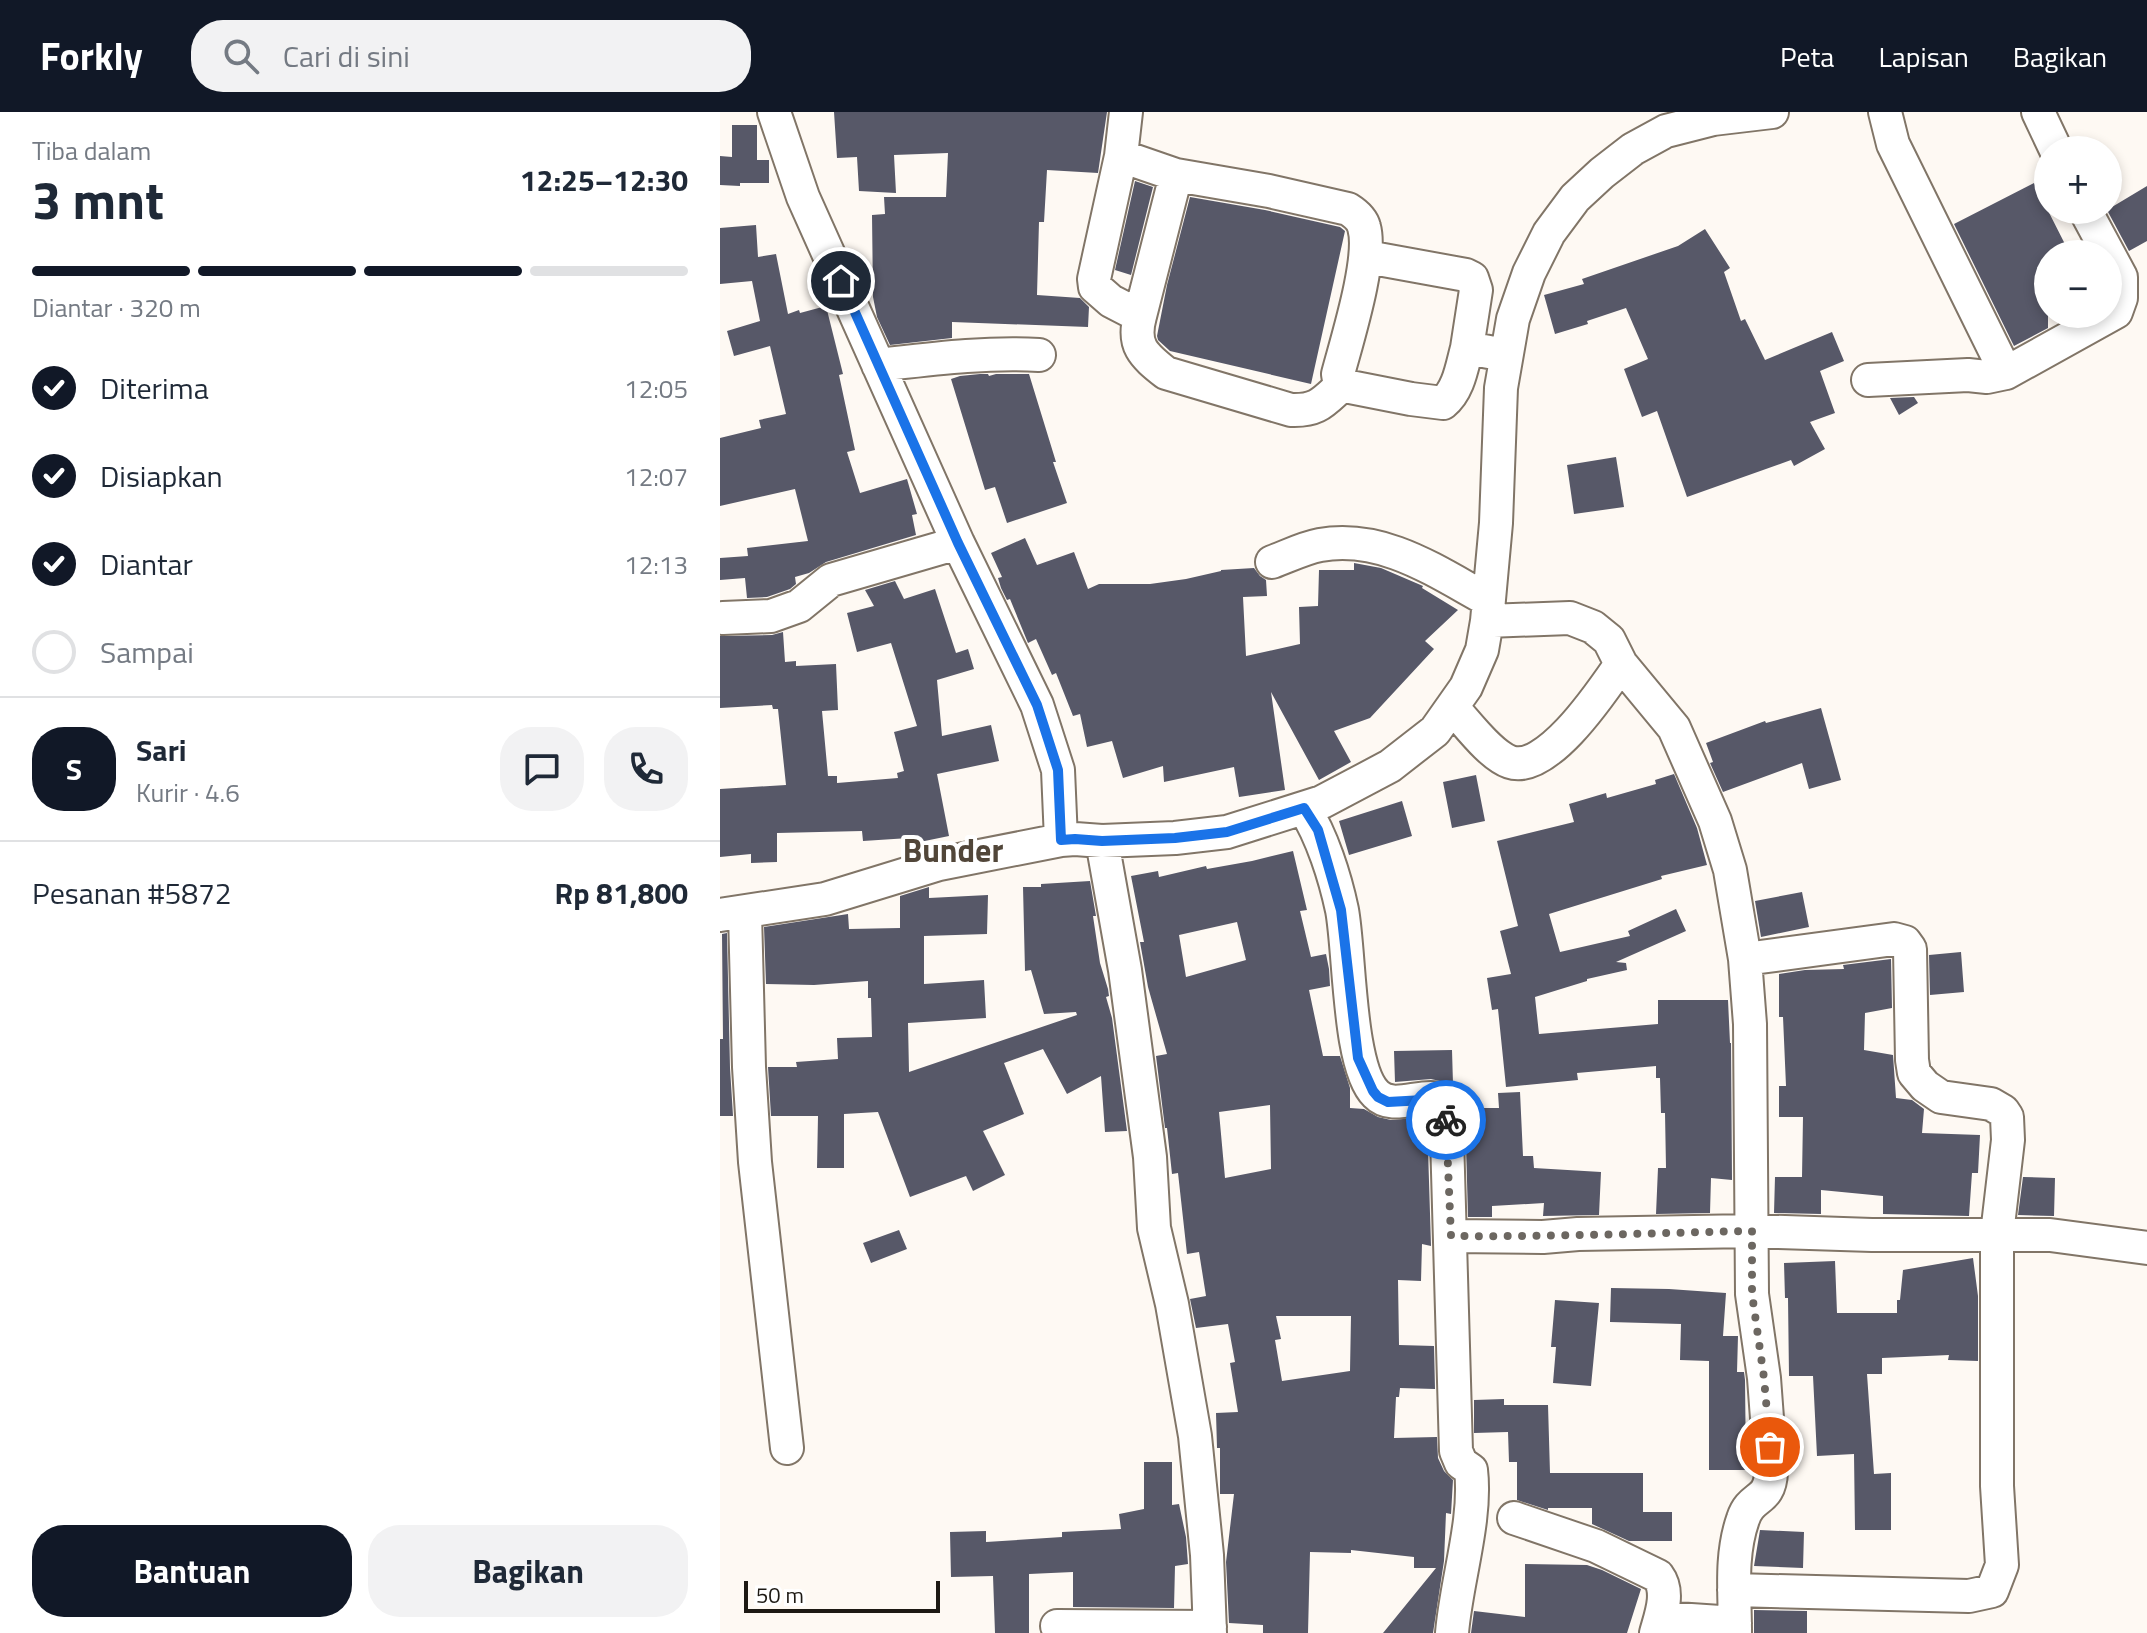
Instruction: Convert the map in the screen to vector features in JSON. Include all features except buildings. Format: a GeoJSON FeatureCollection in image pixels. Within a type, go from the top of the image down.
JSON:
{"type":"FeatureCollection","features":[{"type":"Feature","properties":{"kind":"street"},"geometry":{"type":"LineString","coordinates":[[774,112],[803,197],[958,543],[1037,705],[1059,780],[1061,840]]}},
{"type":"Feature","properties":{"kind":"street"},"geometry":{"type":"LineString","coordinates":[[1126,112],[1121,156],[1094,279],[1095,287],[1111,301],[1140,316]]}},
{"type":"Feature","properties":{"kind":"street"},"geometry":{"type":"LineString","coordinates":[[787,1448],[755,1162],[749,1067],[733,914],[825,899],[939,864],[1061,840],[1175,838],[1227,832],[1322,802],[1390,766],[1435,731],[1466,687],[1482,650],[1496,523],[1501,388],[1506,355],[1513,319],[1549,233],[1575,198],[1593,181],[1633,149],[1666,131],[1713,119],[1772,112]]}},
{"type":"Feature","properties":{"kind":"street"},"geometry":{"type":"LineString","coordinates":[[1885,112],[1893,144],[2006,373]]}},
{"type":"Feature","properties":{"kind":"street"},"geometry":{"type":"LineString","coordinates":[[2038,112],[2049,136]]}},
{"type":"Feature","properties":{"kind":"street"},"geometry":{"type":"LineString","coordinates":[[1121,156],[1176,175],[1348,209],[1361,219],[1367,257],[1338,374],[1342,385]]}},
{"type":"Feature","properties":{"kind":"street"},"geometry":{"type":"LineString","coordinates":[[1176,175],[1136,333],[1142,351],[1166,373],[1291,410],[1314,408],[1342,385]]}},
{"type":"Feature","properties":{"kind":"street"},"geometry":{"type":"LineString","coordinates":[[1868,380],[1968,375],[1987,377],[2006,373],[2116,312],[2121,298],[2121,277],[2093,224]]}},
{"type":"Feature","properties":{"kind":"street"},"geometry":{"type":"LineString","coordinates":[[1342,385],[1443,403],[1457,383],[1467,348],[1476,290],[1472,278],[1367,257]]}},
{"type":"Feature","properties":{"kind":"street"},"geometry":{"type":"LineString","coordinates":[[1467,348],[1506,355]]}},
{"type":"Feature","properties":{"kind":"street"},"geometry":{"type":"LineString","coordinates":[[878,365],[952,356],[1039,355]]}},
{"type":"Feature","properties":{"kind":"street"},"geometry":{"type":"LineString","coordinates":[[723,618],[771,616],[799,606],[831,580],[958,543]]}},
{"type":"Feature","properties":{"kind":"street"},"geometry":{"type":"LineString","coordinates":[[1272,562],[1317,546],[1343,543],[1383,547],[1425,565],[1488,610],[1570,618],[1593,627],[1609,640],[1621,664],[1674,728],[1715,821],[1730,870],[1745,959],[1750,1024],[1752,1294],[1766,1392],[1771,1485],[1764,1495],[1751,1504],[1734,1547],[1735,1628],[1658,1626],[1664,1591],[1658,1576],[1596,1546],[1514,1518]]}},
{"type":"Feature","properties":{"kind":"street"},"geometry":{"type":"LineString","coordinates":[[1452,707],[1498,755],[1513,763],[1530,761],[1559,744],[1595,702],[1621,664]]}},
{"type":"Feature","properties":{"kind":"street"},"geometry":{"type":"LineString","coordinates":[[1304,808],[1318,830],[1341,910],[1358,1058],[1373,1091],[1388,1102],[1437,1098],[1446,1102],[1453,1409],[1456,1451],[1461,1463],[1471,1470],[1472,1477],[1471,1507],[1452,1633]]}},
{"type":"Feature","properties":{"kind":"street"},"geometry":{"type":"LineString","coordinates":[[1057,1626],[1210,1630],[1207,1555],[1195,1436],[1172,1304],[1154,1228],[1150,1157],[1127,985],[1102,841]]}},
{"type":"Feature","properties":{"kind":"street"},"geometry":{"type":"LineString","coordinates":[[1734,1590],[1969,1596],[1992,1591],[2002,1565],[1997,1486],[1997,1234],[2008,1140],[2007,1117],[1991,1104],[1941,1097],[1925,1086],[1914,1073],[1910,949],[1905,942],[1894,939],[1745,959]]}},
{"type":"Feature","properties":{"kind":"street"},"geometry":{"type":"LineString","coordinates":[[1451,1236],[1543,1237],[1752,1231],[1872,1235],[1997,1234],[2050,1235],[2147,1248]]}},
{"type":"Feature","properties":{"kind":"way so far"},"geometry":{"type":"LineString","coordinates":[[1446,1120],[1451,1236],[1543,1237],[1752,1231],[1752,1294],[1770,1447]]}},
{"type":"Feature","properties":{"kind":"district","name":"Bunder"},"geometry":{"type":"Point","coordinates":[953,851]}},
{"type":"Feature","properties":{"kind":"route"},"geometry":{"type":"LineString","coordinates":[[841,281],[958,543],[1037,705],[1058,770],[1061,840],[1175,838],[1227,832],[1304,808],[1318,830],[1341,910],[1358,1058],[1373,1091],[1388,1102],[1442,1099],[1446,1102],[1446,1120]]}}]}
